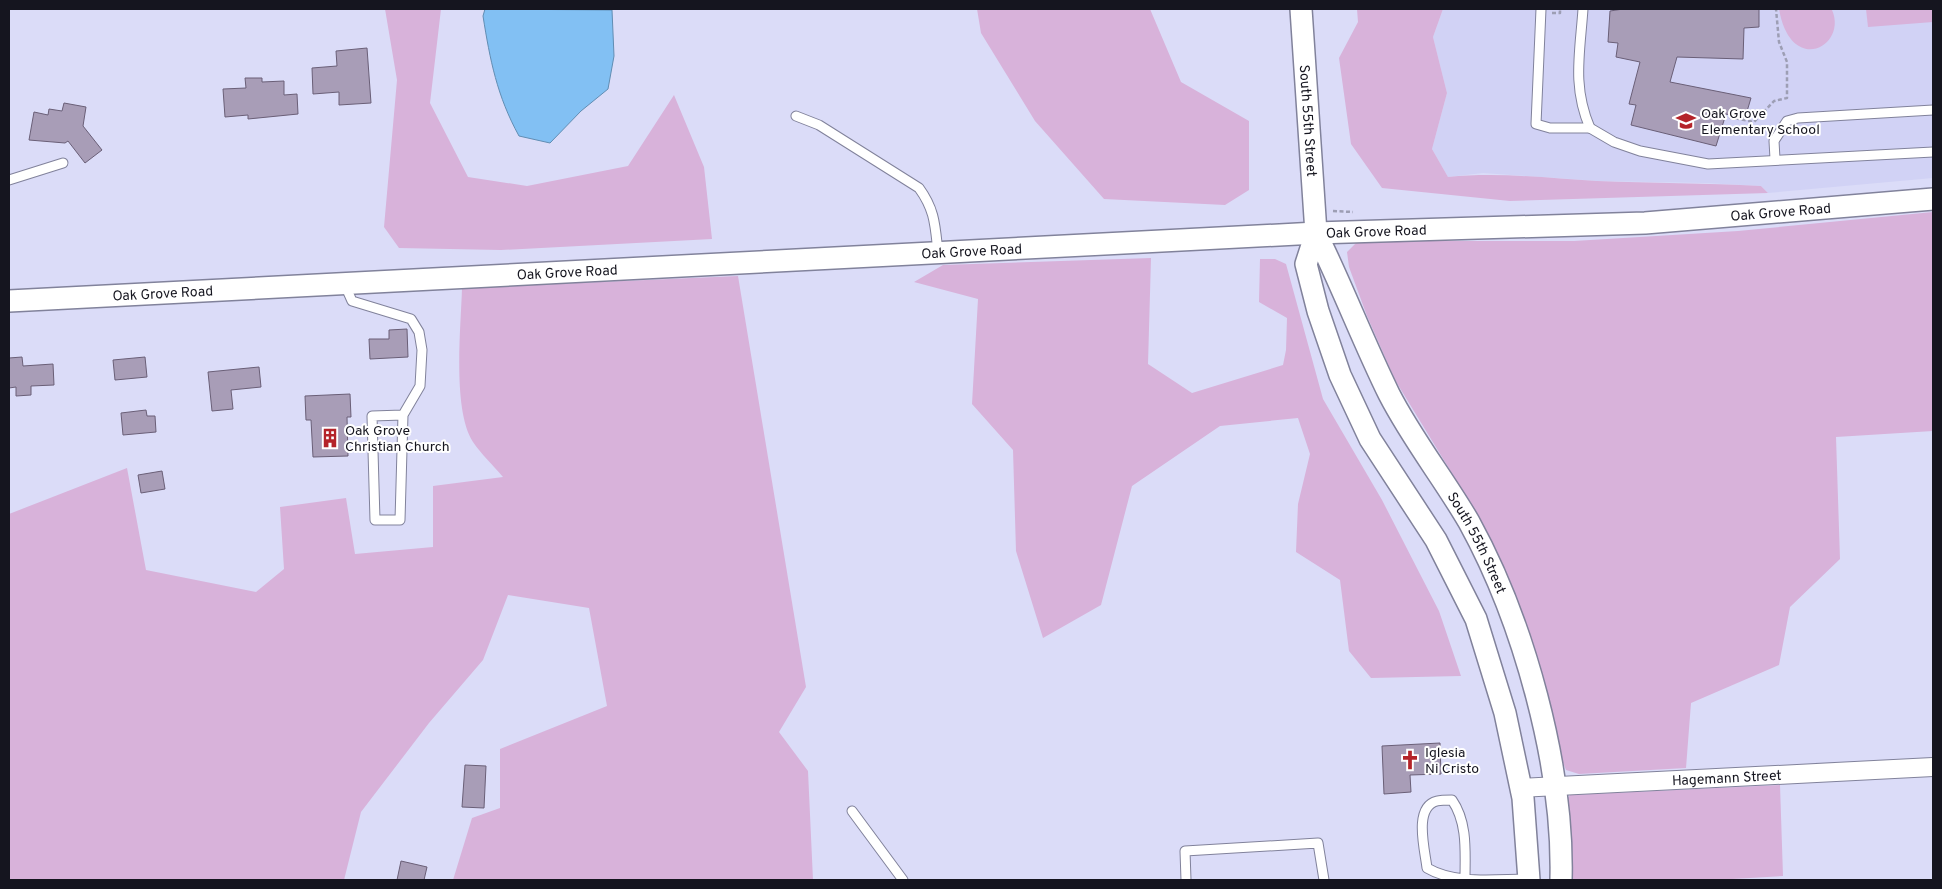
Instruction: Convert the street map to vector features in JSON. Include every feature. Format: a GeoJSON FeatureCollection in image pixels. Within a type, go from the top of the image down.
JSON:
{"type":"FeatureCollection","features":[{"type":"Feature","properties":{"kind":"street","name":"South 55th Street"},"geometry":{"type":"LineString","coordinates":[[1301,9],[1316,233],[1306,264],[1318,311],[1340,375],[1370,439],[1436,540],[1476,619],[1505,713],[1521,788],[1528,844],[1529,880]]}},
{"type":"Feature","properties":{"kind":"street","name":"Oak Grove Road"},"geometry":{"type":"LineString","coordinates":[[9,300],[1316,233],[1645,223],[1933,199]]}},
{"type":"Feature","properties":{"kind":"street","name":"South 55th Street"},"geometry":{"type":"LineString","coordinates":[[1316,233],[1390,395],[1469,523],[1510,610],[1540,712],[1556,785],[1560,821],[1561,880]]}},
{"type":"Feature","properties":{"kind":"street","name":"Hagemann Street"},"geometry":{"type":"LineString","coordinates":[[1521,788],[1933,767]]}},
{"type":"Feature","properties":{"kind":"lane"},"geometry":{"type":"LineString","coordinates":[[1541,9],[1536,124],[1550,128],[1590,128],[1614,142],[1640,151],[1708,164],[1933,152]]}},
{"type":"Feature","properties":{"kind":"lane"},"geometry":{"type":"LineString","coordinates":[[1583,9],[1578,87],[1582,111],[1590,128]]}},
{"type":"Feature","properties":{"kind":"lane"},"geometry":{"type":"LineString","coordinates":[[1775,159],[1774,141],[1787,121],[1798,118],[1933,110]]}},
{"type":"Feature","properties":{"kind":"lane"},"geometry":{"type":"LineString","coordinates":[[796,116],[819,125],[919,188],[934,213],[938,252]]}},
{"type":"Feature","properties":{"kind":"lane"},"geometry":{"type":"LineString","coordinates":[[9,180],[62,163]]}},
{"type":"Feature","properties":{"kind":"lane"},"geometry":{"type":"LineString","coordinates":[[344,283],[352,302],[411,319],[419,332],[422,350],[420,386],[403,415],[400,520],[375,520],[372,416],[403,415]]}},
{"type":"Feature","properties":{"kind":"lane"},"geometry":{"type":"LineString","coordinates":[[1465,879],[1464,838],[1459,810],[1452,800],[1435,801],[1425,809],[1421,818],[1427,868],[1437,874],[1465,879],[1529,880]]}},
{"type":"Feature","properties":{"kind":"lane"},"geometry":{"type":"LineString","coordinates":[[852,812],[902,880]]}},
{"type":"Feature","properties":{"kind":"lane"},"geometry":{"type":"LineString","coordinates":[[1186,880],[1184,851],[1318,842],[1324,880]]}},
{"type":"Feature","properties":{"kind":"path"},"geometry":{"type":"LineString","coordinates":[[1729,117],[1754,122],[1774,101],[1787,98],[1787,62],[1779,42],[1776,9]]}},
{"type":"Feature","properties":{"kind":"shaded area"},"geometry":{"type":"Polygon","coordinates":[[[385,9],[441,9],[430,103],[468,177],[527,186],[628,166],[674,95],[704,167],[712,239],[501,250],[399,248],[384,227],[397,80],[385,9]]]}},
{"type":"Feature","properties":{"kind":"shaded area"},"geometry":{"type":"Polygon","coordinates":[[[977,9],[1150,9],[1181,82],[1249,121],[1249,190],[1225,205],[1104,199],[1035,121],[981,33],[977,9]]]}},
{"type":"Feature","properties":{"kind":"shaded area"},"geometry":{"type":"Polygon","coordinates":[[[1357,9],[1443,9],[1433,37],[1447,93],[1432,149],[1448,177],[1504,175],[1597,181],[1761,186],[1768,193],[1510,201],[1382,188],[1351,144],[1339,58],[1358,22],[1357,9]]]}},
{"type":"Feature","properties":{"kind":"shaded area","name":"Oak Grove Elementary School"},"geometry":{"type":"Polygon","coordinates":[[[1443,9],[1933,9],[1933,178],[1768,193],[1761,186],[1705,183],[1598,181],[1483,173],[1448,177],[1432,149],[1447,93],[1433,37],[1443,9]]]}},
{"type":"Feature","properties":{"kind":"shaded area"},"geometry":{"type":"Polygon","coordinates":[[[1779,9],[1835,9],[1832,10],[1835,23],[1832,35],[1825,43],[1816,48],[1805,49],[1795,43],[1785,30],[1779,9]]]}},
{"type":"Feature","properties":{"kind":"shaded area"},"geometry":{"type":"Polygon","coordinates":[[[1866,9],[1933,9],[1933,22],[1868,27],[1866,9]]]}},
{"type":"Feature","properties":{"kind":"shaded area"},"geometry":{"type":"Polygon","coordinates":[[[1933,212],[1933,431],[1836,437],[1840,559],[1790,607],[1779,665],[1691,703],[1686,768],[1579,774],[1566,770],[1560,755],[1528,630],[1481,521],[1395,380],[1367,316],[1349,267],[1347,252],[1358,241],[1574,241],[1738,231],[1933,212]]]}},
{"type":"Feature","properties":{"kind":"shaded area"},"geometry":{"type":"Polygon","coordinates":[[[1151,258],[1148,364],[1192,393],[1283,365],[1286,350],[1287,318],[1259,302],[1260,259],[1275,259],[1286,264],[1323,399],[1382,500],[1439,611],[1461,676],[1371,678],[1349,651],[1340,580],[1296,552],[1298,504],[1310,454],[1298,418],[1220,426],[1132,486],[1101,605],[1043,638],[1016,551],[1013,450],[972,404],[978,299],[914,282],[943,265],[1151,258]]]}},
{"type":"Feature","properties":{"kind":"shaded area"},"geometry":{"type":"Polygon","coordinates":[[[738,276],[806,687],[779,732],[808,771],[813,880],[453,880],[472,818],[500,808],[500,749],[607,706],[589,608],[508,595],[483,660],[429,723],[361,812],[344,880],[9,880],[9,514],[127,468],[146,570],[256,592],[284,569],[280,507],[346,498],[355,554],[433,547],[433,486],[503,477],[473,442],[466,428],[462,410],[459,367],[462,288],[738,276]]]}},
{"type":"Feature","properties":{"kind":"shaded area"},"geometry":{"type":"Polygon","coordinates":[[[1780,785],[1783,876],[1715,880],[1567,880],[1565,802],[1570,795],[1780,785]]]}},
{"type":"Feature","properties":{"kind":"water"},"geometry":{"type":"Polygon","coordinates":[[[485,9],[612,10],[614,56],[608,89],[581,111],[550,143],[519,136],[511,121],[500,92],[488,48],[483,16],[485,9]]]}},
{"type":"Feature","properties":{"kind":"building"},"geometry":{"type":"Polygon","coordinates":[[[1623,9],[1759,9],[1759,27],[1744,28],[1743,59],[1677,57],[1670,82],[1751,98],[1745,118],[1726,114],[1716,146],[1631,125],[1636,105],[1629,104],[1640,62],[1616,57],[1618,43],[1608,42],[1610,11],[1623,9]]]}},
{"type":"Feature","properties":{"kind":"building"},"geometry":{"type":"Polygon","coordinates":[[[367,48],[371,103],[339,105],[339,92],[313,94],[312,68],[337,66],[336,51],[367,48]]]}},
{"type":"Feature","properties":{"kind":"building"},"geometry":{"type":"Polygon","coordinates":[[[245,78],[262,78],[262,82],[284,81],[284,95],[297,94],[298,114],[248,119],[248,115],[225,117],[223,89],[246,88],[245,78]]]}},
{"type":"Feature","properties":{"kind":"building"},"geometry":{"type":"Polygon","coordinates":[[[64,103],[86,107],[83,126],[102,150],[85,163],[68,141],[65,143],[29,140],[34,112],[48,115],[49,109],[62,111],[64,103]]]}},
{"type":"Feature","properties":{"kind":"building"},"geometry":{"type":"Polygon","coordinates":[[[407,329],[408,357],[370,359],[369,339],[389,339],[389,330],[407,329]]]}},
{"type":"Feature","properties":{"kind":"building"},"geometry":{"type":"Polygon","coordinates":[[[22,357],[23,366],[53,364],[54,385],[31,386],[31,395],[16,396],[16,387],[9,388],[9,358],[22,357]]]}},
{"type":"Feature","properties":{"kind":"building"},"geometry":{"type":"Polygon","coordinates":[[[145,357],[147,377],[115,380],[113,360],[145,357]]]}},
{"type":"Feature","properties":{"kind":"building"},"geometry":{"type":"Polygon","coordinates":[[[259,367],[261,387],[231,390],[233,409],[212,411],[208,372],[259,367]]]}},
{"type":"Feature","properties":{"kind":"building","name":"Oak Grove Christian Church"},"geometry":{"type":"Polygon","coordinates":[[[350,394],[351,417],[347,417],[348,456],[313,457],[311,420],[306,420],[305,396],[350,394]]]}},
{"type":"Feature","properties":{"kind":"building"},"geometry":{"type":"Polygon","coordinates":[[[146,410],[147,416],[155,416],[156,432],[123,435],[121,413],[146,410]]]}},
{"type":"Feature","properties":{"kind":"building"},"geometry":{"type":"Polygon","coordinates":[[[162,471],[165,489],[141,493],[138,475],[162,471]]]}},
{"type":"Feature","properties":{"kind":"building"},"geometry":{"type":"Polygon","coordinates":[[[1440,743],[1441,774],[1410,775],[1411,792],[1384,794],[1382,746],[1440,743]]]}},
{"type":"Feature","properties":{"kind":"building"},"geometry":{"type":"Polygon","coordinates":[[[465,765],[486,766],[484,808],[462,807],[465,765]]]}},
{"type":"Feature","properties":{"kind":"building"},"geometry":{"type":"Polygon","coordinates":[[[401,861],[427,867],[424,880],[397,880],[401,861]]]}},
{"type":"Feature","properties":{"kind":"place","name":"Oak Grove Elementary School"},"geometry":{"type":"Point","coordinates":[1686,121]}},
{"type":"Feature","properties":{"kind":"place","name":"Oak Grove Christian Church"},"geometry":{"type":"Point","coordinates":[330,438]}},
{"type":"Feature","properties":{"kind":"place","name":"Iglesia Ni Cristo"},"geometry":{"type":"Point","coordinates":[1410,760]}}]}
